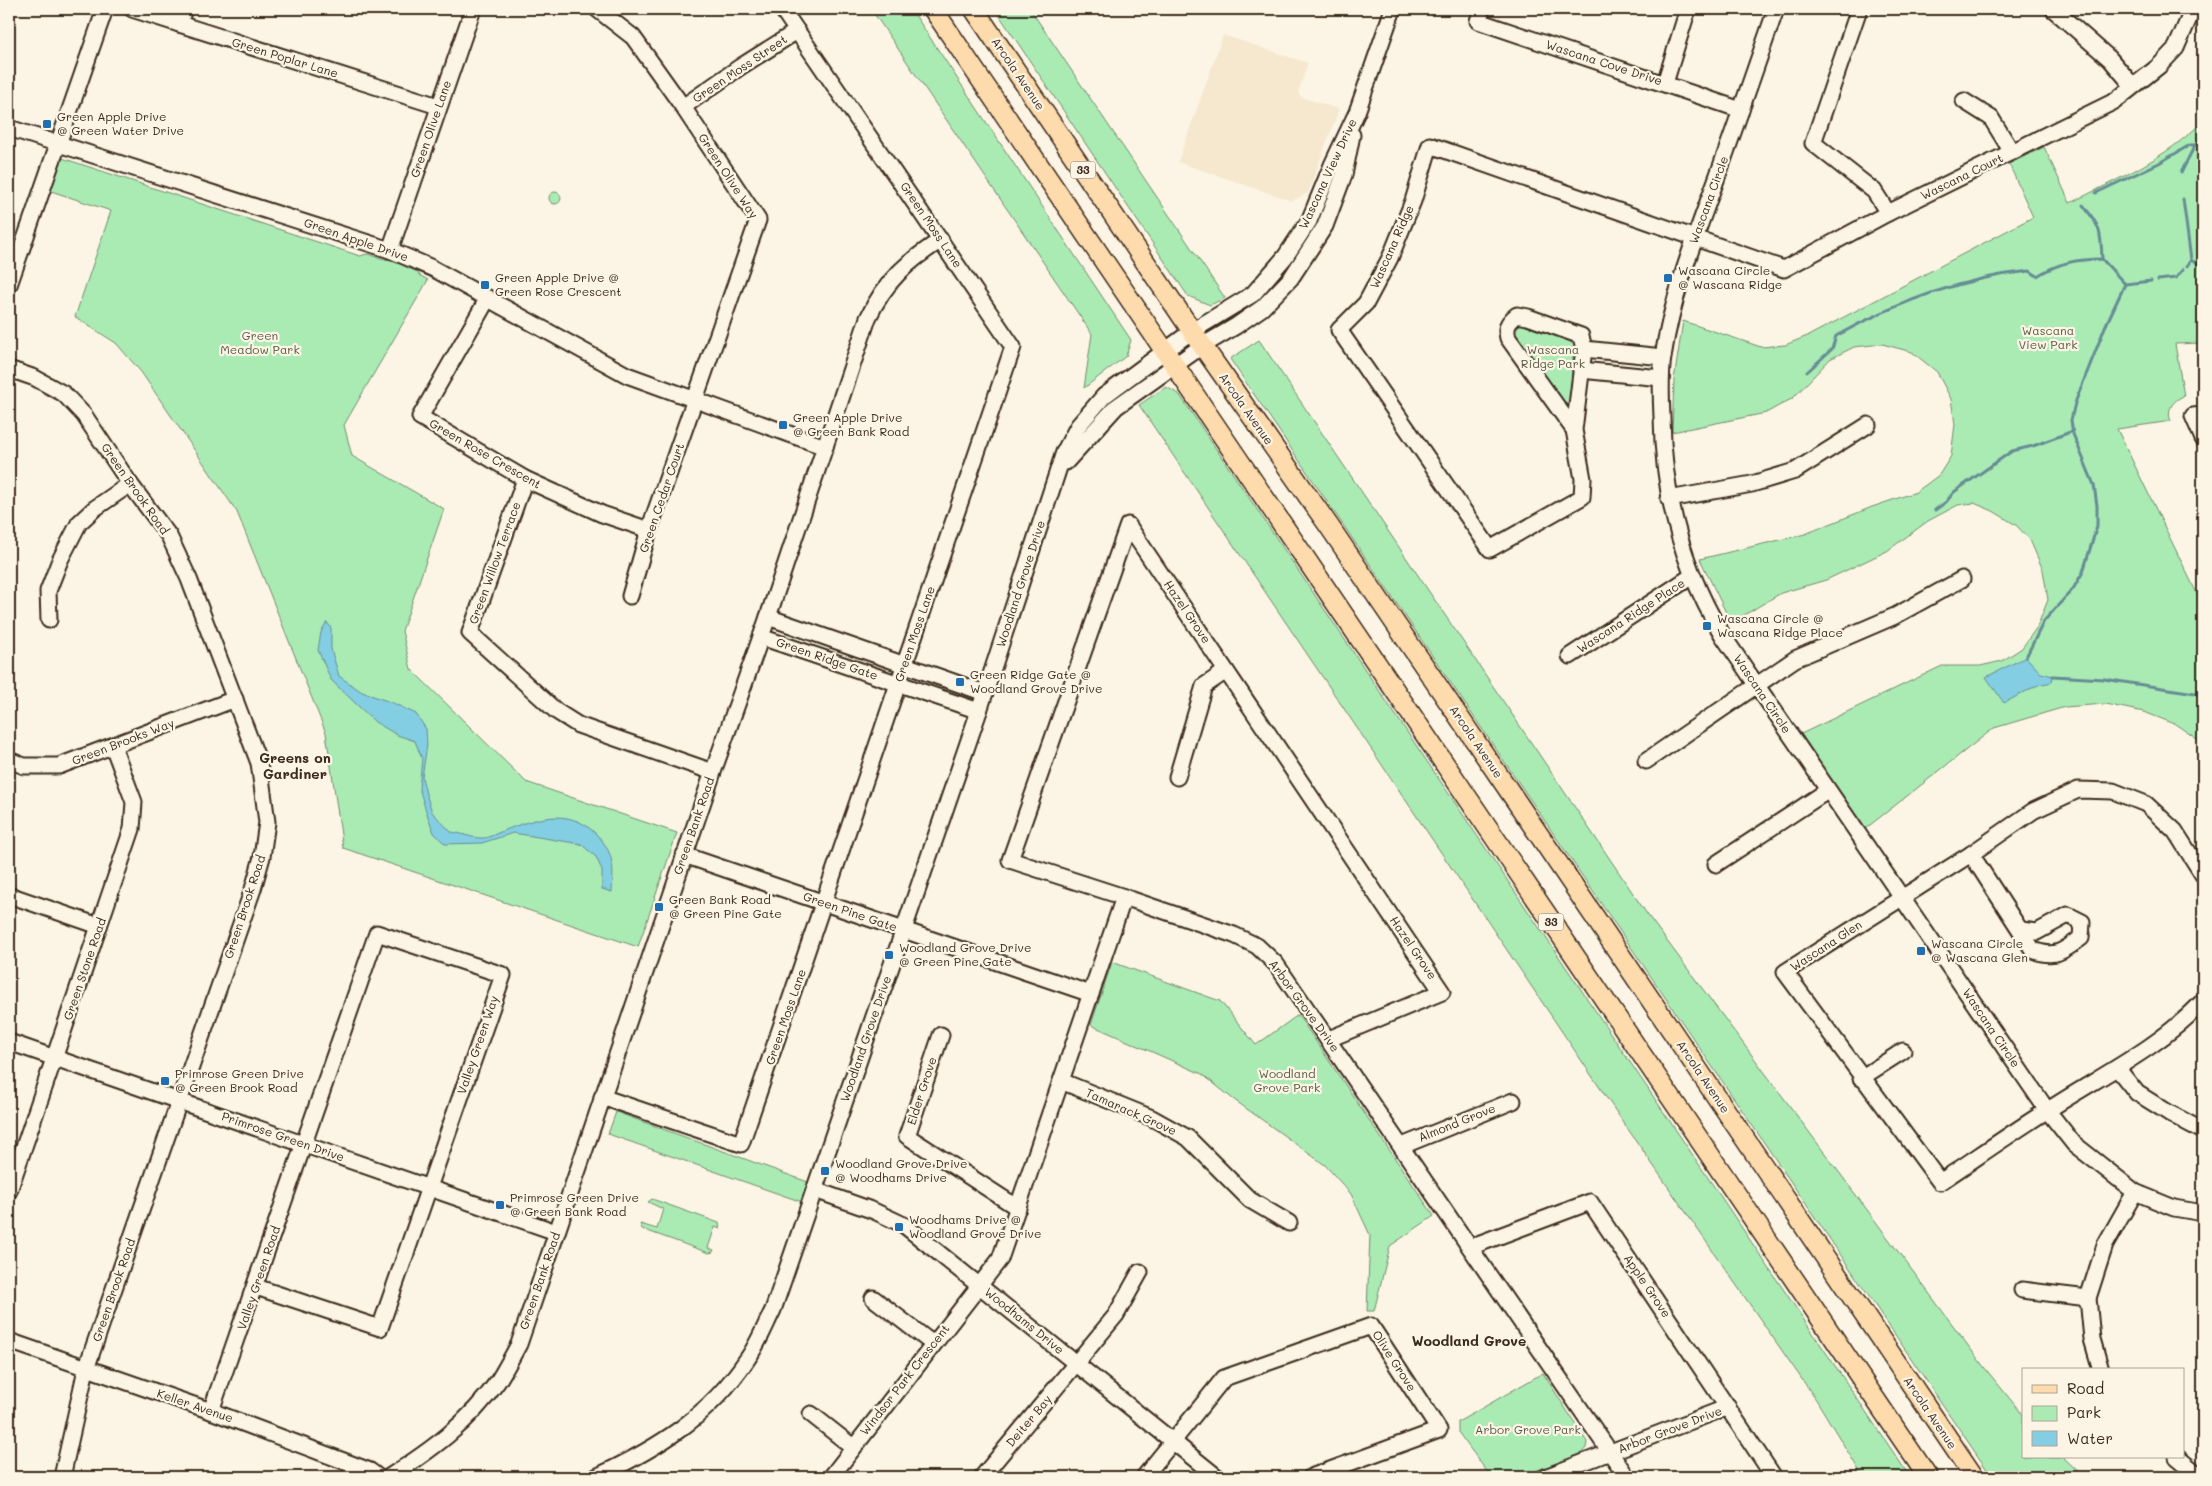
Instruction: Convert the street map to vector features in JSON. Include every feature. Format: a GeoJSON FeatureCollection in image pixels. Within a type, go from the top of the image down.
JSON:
{"type":"FeatureCollection","features":[{"type":"Feature","properties":{"kind":"main road","name":"33"},"geometry":{"type":"LineString","coordinates":[[933,9],[1928,1477]]}},
{"type":"Feature","properties":{"kind":"main road","name":"Arcola Avenue"},"geometry":{"type":"LineString","coordinates":[[974,9],[1197,339],[1329,526],[1509,789],[1974,1477]]}},
{"type":"Feature","properties":{"kind":"street"},"geometry":{"type":"LineString","coordinates":[[9,285],[105,9]]}},
{"type":"Feature","properties":{"kind":"street","name":"Green Poplar Lane"},"geometry":{"type":"LineString","coordinates":[[132,9],[438,106]]}},
{"type":"Feature","properties":{"kind":"street"},"geometry":{"type":"LineString","coordinates":[[179,24],[184,9]]}},
{"type":"Feature","properties":{"kind":"street","name":"Green Olive Lane"},"geometry":{"type":"LineString","coordinates":[[390,250],[438,106],[473,9]]}},
{"type":"Feature","properties":{"kind":"street","name":"Green Olive Way"},"geometry":{"type":"LineString","coordinates":[[597,9],[633,37],[683,107],[758,220],[696,401]]}},
{"type":"Feature","properties":{"kind":"street","name":"Green Moss Lane"},"geometry":{"type":"LineString","coordinates":[[602,1097],[741,1144],[1014,347],[782,9]]}},
{"type":"Feature","properties":{"kind":"street","name":"Wascana View Drive"},"geometry":{"type":"LineString","coordinates":[[1170,359],[1197,339],[1236,326],[1262,308],[1296,271],[1325,226],[1344,175],[1357,112],[1393,9]]}},
{"type":"Feature","properties":{"kind":"street","name":"Wascana Cove Drive"},"geometry":{"type":"LineString","coordinates":[[1482,9],[1478,21],[1741,110]]}},
{"type":"Feature","properties":{"kind":"street"},"geometry":{"type":"LineString","coordinates":[[1665,84],[1688,9]]}},
{"type":"Feature","properties":{"kind":"street","name":"Wascana Circle"},"geometry":{"type":"LineString","coordinates":[[1776,9],[1695,238],[1672,312],[1663,357],[1661,378],[1662,453],[1669,499],[1682,550],[1709,613],[1756,686],[2047,1110],[2074,1144],[2135,1192],[2174,1208],[2203,1213]]}},
{"type":"Feature","properties":{"kind":"street"},"geometry":{"type":"LineString","coordinates":[[1859,9],[1813,143],[1874,191],[1888,213]]}},
{"type":"Feature","properties":{"kind":"street"},"geometry":{"type":"LineString","coordinates":[[2053,9],[2110,59],[2133,86]]}},
{"type":"Feature","properties":{"kind":"street","name":"Wascana Court"},"geometry":{"type":"LineString","coordinates":[[1695,238],[1784,269],[1888,213],[2115,101],[2159,66],[2176,48],[2193,9]]}},
{"type":"Feature","properties":{"kind":"street","name":"Green Moss Street"},"geometry":{"type":"LineString","coordinates":[[683,107],[740,67],[797,32]]}},
{"type":"Feature","properties":{"kind":"street"},"geometry":{"type":"LineString","coordinates":[[1964,101],[1991,118],[2012,152]]}},
{"type":"Feature","properties":{"kind":"street","name":"Green Apple Drive"},"geometry":{"type":"LineString","coordinates":[[9,128],[58,142],[390,250],[432,268],[626,375],[825,447]]}},
{"type":"Feature","properties":{"kind":"street","name":"Wascana Ridge"},"geometry":{"type":"LineString","coordinates":[[1574,430],[1508,338],[1505,329],[1510,320],[1517,315],[1528,317],[1581,336],[1584,348],[1574,430],[1583,479],[1582,497],[1490,549],[1339,330],[1366,303],[1390,258],[1414,201],[1430,145],[1695,238]]}},
{"type":"Feature","properties":{"kind":"street","name":"Green Bank Road"},"geometry":{"type":"LineString","coordinates":[[389,1477],[442,1441],[480,1404],[498,1381],[518,1344],[684,855],[768,617],[868,318],[876,300],[897,273],[912,259],[941,240]]}},
{"type":"Feature","properties":{"kind":"street","name":"Green Rose Crescent"},"geometry":{"type":"LineString","coordinates":[[488,298],[420,417],[525,479],[602,514],[649,530]]}},
{"type":"Feature","properties":{"kind":"street"},"geometry":{"type":"LineString","coordinates":[[1584,348],[1663,357]]}},
{"type":"Feature","properties":{"kind":"street","name":"Woodland Grove Drive"},"geometry":{"type":"LineString","coordinates":[[596,1477],[638,1457],[686,1427],[719,1397],[749,1357],[773,1310],[815,1190],[902,930],[985,694],[1057,472],[1116,407],[1170,359]]}},
{"type":"Feature","properties":{"kind":"street","name":"Green Brook Road"},"geometry":{"type":"LineString","coordinates":[[9,369],[35,378],[64,394],[84,414],[130,484],[170,536],[189,579],[259,763],[267,822],[264,848],[253,890],[86,1368],[62,1477]]}},
{"type":"Feature","properties":{"kind":"street"},"geometry":{"type":"LineString","coordinates":[[1582,370],[1661,378]]}},
{"type":"Feature","properties":{"kind":"street","name":"Green Cedar Court"},"geometry":{"type":"LineString","coordinates":[[630,596],[649,530],[696,401]]}},
{"type":"Feature","properties":{"kind":"street"},"geometry":{"type":"LineString","coordinates":[[2203,415],[2193,416],[2203,439]]}},
{"type":"Feature","properties":{"kind":"street"},"geometry":{"type":"LineString","coordinates":[[1669,499],[1752,484],[1795,471],[1868,425]]}},
{"type":"Feature","properties":{"kind":"street","name":"Green Willow Terrace"},"geometry":{"type":"LineString","coordinates":[[525,479],[470,633],[556,712],[578,725],[713,772]]}},
{"type":"Feature","properties":{"kind":"street"},"geometry":{"type":"LineString","coordinates":[[49,620],[48,592],[60,560],[79,523],[94,508],[130,484]]}},
{"type":"Feature","properties":{"kind":"street","name":"Hazel Grove"},"geometry":{"type":"LineString","coordinates":[[1124,897],[1010,860],[1128,525],[1442,992],[1328,1039]]}},
{"type":"Feature","properties":{"kind":"street","name":"Wascana Ridge Place"},"geometry":{"type":"LineString","coordinates":[[1570,656],[1692,576]]}},
{"type":"Feature","properties":{"kind":"street"},"geometry":{"type":"LineString","coordinates":[[1646,761],[1795,659],[1895,616],[1962,579]]}},
{"type":"Feature","properties":{"kind":"street","name":"Green Ridge Gate"},"geometry":{"type":"LineString","coordinates":[[768,617],[905,664],[985,694]]}},
{"type":"Feature","properties":{"kind":"street","name":"Green Ridge Gate"},"geometry":{"type":"LineString","coordinates":[[761,637],[979,711]]}},
{"type":"Feature","properties":{"kind":"street"},"geometry":{"type":"LineString","coordinates":[[1178,777],[1204,686],[1226,670]]}},
{"type":"Feature","properties":{"kind":"street","name":"Green Brooks Way"},"geometry":{"type":"LineString","coordinates":[[9,760],[24,766],[59,766],[235,699]]}},
{"type":"Feature","properties":{"kind":"street","name":"Green Stone Road"},"geometry":{"type":"LineString","coordinates":[[9,1191],[126,851],[133,820],[134,802],[113,746]]}},
{"type":"Feature","properties":{"kind":"street"},"geometry":{"type":"LineString","coordinates":[[1902,897],[1971,854],[2033,811],[2078,790],[2098,789],[2113,791],[2146,804],[2175,830],[2203,875]]}},
{"type":"Feature","properties":{"kind":"street"},"geometry":{"type":"LineString","coordinates":[[1716,864],[1828,791]]}},
{"type":"Feature","properties":{"kind":"street"},"geometry":{"type":"LineString","coordinates":[[1971,854],[2022,930]]}},
{"type":"Feature","properties":{"kind":"street","name":"Green Pine Gate"},"geometry":{"type":"LineString","coordinates":[[684,855],[1091,994]]}},
{"type":"Feature","properties":{"kind":"street"},"geometry":{"type":"LineString","coordinates":[[9,895],[99,926]]}},
{"type":"Feature","properties":{"kind":"street"},"geometry":{"type":"LineString","coordinates":[[979,1284],[1000,1259],[1124,897]]}},
{"type":"Feature","properties":{"kind":"street","name":"Arbor Grove Drive"},"geometry":{"type":"LineString","coordinates":[[1124,897],[1234,935],[1257,946],[1276,964],[1402,1146],[1428,1189],[1470,1247],[1557,1377],[1612,1453]]}},
{"type":"Feature","properties":{"kind":"street","name":"Wascana Glen"},"geometry":{"type":"LineString","coordinates":[[1902,897],[1785,972],[1861,1078],[1940,1182],[2047,1110]]}},
{"type":"Feature","properties":{"kind":"street","name":"Valley Green Way"},"geometry":{"type":"LineString","coordinates":[[256,1287],[380,1328],[503,975],[377,933],[305,1145]]}},
{"type":"Feature","properties":{"kind":"street"},"geometry":{"type":"LineString","coordinates":[[2047,1110],[2117,1068],[2187,1018],[2203,1001]]}},
{"type":"Feature","properties":{"kind":"street","name":"Elder Grove"},"geometry":{"type":"LineString","coordinates":[[941,1035],[907,1136],[1018,1208]]}},
{"type":"Feature","properties":{"kind":"street","name":"Primrose Green Drive"},"geometry":{"type":"LineString","coordinates":[[9,1042],[556,1232]]}},
{"type":"Feature","properties":{"kind":"street"},"geometry":{"type":"LineString","coordinates":[[1861,1078],[1903,1051]]}},
{"type":"Feature","properties":{"kind":"street"},"geometry":{"type":"LineString","coordinates":[[2117,1068],[2137,1092],[2169,1113],[2203,1131]]}},
{"type":"Feature","properties":{"kind":"street","name":"Tamarack Grove"},"geometry":{"type":"LineString","coordinates":[[1061,1081],[1152,1118],[1188,1138],[1250,1200],[1289,1223]]}},
{"type":"Feature","properties":{"kind":"street","name":"Almond Grove"},"geometry":{"type":"LineString","coordinates":[[1402,1146],[1513,1100]]}},
{"type":"Feature","properties":{"kind":"street","name":"Valley Green Road"},"geometry":{"type":"LineString","coordinates":[[211,1411],[305,1145]]}},
{"type":"Feature","properties":{"kind":"street","name":"Woodhams Drive"},"geometry":{"type":"LineString","coordinates":[[815,1190],[874,1211],[904,1225],[1217,1477]]}},
{"type":"Feature","properties":{"kind":"street"},"geometry":{"type":"LineString","coordinates":[[2100,1368],[2092,1338],[2088,1298],[2105,1245],[2135,1192]]}},
{"type":"Feature","properties":{"kind":"street","name":"Apple Grove"},"geometry":{"type":"LineString","coordinates":[[1470,1247],[1590,1202],[1774,1477]]}},
{"type":"Feature","properties":{"kind":"street","name":"Deiter Bay"},"geometry":{"type":"LineString","coordinates":[[982,1477],[1116,1315],[1140,1272]]}},
{"type":"Feature","properties":{"kind":"street","name":"Windsor Park Crescent"},"geometry":{"type":"LineString","coordinates":[[831,1477],[979,1284]]}},
{"type":"Feature","properties":{"kind":"street"},"geometry":{"type":"LineString","coordinates":[[2022,1290],[2088,1298]]}},
{"type":"Feature","properties":{"kind":"street"},"geometry":{"type":"LineString","coordinates":[[872,1298],[933,1344]]}},
{"type":"Feature","properties":{"kind":"street","name":"Olive Grove"},"geometry":{"type":"LineString","coordinates":[[1172,1442],[1224,1378],[1371,1326],[1440,1430],[1311,1477]]}},
{"type":"Feature","properties":{"kind":"street","name":"Keller Avenue"},"geometry":{"type":"LineString","coordinates":[[9,1342],[211,1411],[370,1471],[378,1477]]}},
{"type":"Feature","properties":{"kind":"street","name":"Arbor Grove Drive"},"geometry":{"type":"LineString","coordinates":[[1545,1477],[1612,1453],[1728,1407]]}},
{"type":"Feature","properties":{"kind":"street"},"geometry":{"type":"LineString","coordinates":[[811,1414],[853,1447]]}},
{"type":"Feature","properties":{"kind":"street"},"geometry":{"type":"LineString","coordinates":[[1144,1477],[1172,1442]]}},
{"type":"Feature","properties":{"kind":"street"},"geometry":{"type":"LineString","coordinates":[[1612,1453],[1627,1477]]}},
{"type":"Feature","properties":{"kind":"street"},"geometry":{"type":"LineString","coordinates":[[2178,1458],[2201,1477]]}},
{"type":"Feature","properties":{"kind":"shaded area"},"geometry":{"type":"Polygon","coordinates":[[[1223,35],[1308,63],[1298,92],[1301,97],[1339,109],[1308,193],[1292,201],[1178,162],[1223,35]]]}},
{"type":"Feature","properties":{"kind":"green space"},"geometry":{"type":"Polygon","coordinates":[[[871,9],[911,9],[1131,340],[1126,356],[1084,388],[1092,334],[871,9]]]}},
{"type":"Feature","properties":{"kind":"green space"},"geometry":{"type":"Polygon","coordinates":[[[995,9],[1030,9],[1225,298],[1210,305],[1188,296],[995,9]]]}},
{"type":"Feature","properties":{"kind":"green space","name":"Wascana View Park"},"geometry":{"type":"Polygon","coordinates":[[[2203,121],[2203,343],[2175,344],[2184,396],[2177,400],[2170,409],[2171,421],[2117,429],[2203,606],[2203,743],[2175,724],[2144,712],[2105,704],[2065,707],[1994,728],[1865,829],[1799,735],[1942,666],[1980,666],[2002,661],[2022,648],[2037,627],[2048,600],[2043,570],[2030,540],[2016,525],[1993,511],[1974,503],[1958,505],[1928,521],[1887,551],[1826,580],[1781,593],[1731,623],[1700,559],[1805,534],[1872,507],[1916,492],[1939,475],[1951,456],[1955,424],[1951,399],[1937,372],[1912,352],[1882,344],[1854,347],[1830,359],[1793,398],[1766,413],[1672,432],[1674,380],[1683,321],[1761,347],[1785,345],[1810,335],[2033,217],[2009,164],[2044,147],[2070,203],[2123,177],[2157,157],[2174,146],[2203,121]]]}},
{"type":"Feature","properties":{"kind":"green space","name":"Green Meadow Park"},"geometry":{"type":"Polygon","coordinates":[[[59,157],[360,256],[367,254],[416,268],[419,275],[428,280],[344,425],[352,456],[444,509],[402,631],[411,669],[526,782],[677,833],[638,947],[343,848],[326,733],[237,512],[141,372],[116,343],[75,317],[111,211],[48,190],[59,157]]]}},
{"type":"Feature","properties":{"kind":"green space"},"geometry":{"type":"Polygon","coordinates":[[[553,192],[557,192],[561,198],[557,204],[553,204],[549,200],[549,196],[553,192]]]}},
{"type":"Feature","properties":{"kind":"green space","name":"Wascana Ridge Park"},"geometry":{"type":"Polygon","coordinates":[[[1520,324],[1570,341],[1574,346],[1570,399],[1566,403],[1559,402],[1513,331],[1520,324]]]}},
{"type":"Feature","properties":{"kind":"green space"},"geometry":{"type":"Polygon","coordinates":[[[1259,340],[1649,917],[1984,1367],[2022,1414],[2022,1458],[2064,1458],[2084,1477],[1992,1477],[1230,359],[1259,340]]]}},
{"type":"Feature","properties":{"kind":"green space"},"geometry":{"type":"Polygon","coordinates":[[[1166,387],[1179,394],[1910,1477],[1863,1477],[1817,1401],[1623,1122],[1139,405],[1166,387]]]}},
{"type":"Feature","properties":{"kind":"green space","name":"Woodland Grove Park"},"geometry":{"type":"Polygon","coordinates":[[[1112,962],[1220,1001],[1256,1045],[1298,1015],[1434,1216],[1390,1246],[1374,1311],[1367,1311],[1370,1235],[1351,1194],[1325,1165],[1233,1099],[1202,1074],[1091,1025],[1112,962]]]}},
{"type":"Feature","properties":{"kind":"green space"},"geometry":{"type":"Polygon","coordinates":[[[616,1112],[808,1182],[802,1202],[608,1134],[616,1112]]]}},
{"type":"Feature","properties":{"kind":"green space"},"geometry":{"type":"Polygon","coordinates":[[[652,1199],[719,1223],[720,1229],[715,1227],[708,1248],[714,1250],[713,1252],[709,1253],[642,1229],[640,1224],[657,1229],[663,1209],[648,1202],[652,1199]]]}},
{"type":"Feature","properties":{"kind":"green space","name":"Arbor Grove Park"},"geometry":{"type":"Polygon","coordinates":[[[1543,1373],[1587,1442],[1586,1448],[1580,1455],[1518,1477],[1491,1477],[1458,1432],[1458,1422],[1543,1373]]]}},
{"type":"Feature","properties":{"kind":"water"},"geometry":{"type":"Polygon","coordinates":[[[327,622],[331,628],[331,649],[339,676],[362,692],[393,703],[416,714],[426,729],[427,745],[422,777],[426,794],[432,812],[451,832],[483,838],[538,819],[562,817],[573,820],[585,825],[606,846],[613,867],[612,892],[602,889],[602,870],[596,857],[581,844],[513,833],[482,843],[445,844],[434,833],[419,788],[422,759],[415,741],[397,735],[375,722],[331,680],[318,650],[321,632],[327,622]]]}},
{"type":"Feature","properties":{"kind":"water"},"geometry":{"type":"Polygon","coordinates":[[[2026,657],[2041,673],[2053,676],[2052,682],[2038,685],[2004,703],[1986,677],[2026,657]]]}},
{"type":"Feature","properties":{"kind":"waterway"},"geometry":{"type":"LineString","coordinates":[[2181,173],[2195,145],[2203,136]]}},
{"type":"Feature","properties":{"kind":"waterway"},"geometry":{"type":"LineString","coordinates":[[2096,193],[2159,163],[2190,145],[2195,145]]}},
{"type":"Feature","properties":{"kind":"waterway"},"geometry":{"type":"LineString","coordinates":[[2183,199],[2191,260]]}},
{"type":"Feature","properties":{"kind":"waterway"},"geometry":{"type":"LineString","coordinates":[[2083,205],[2093,218],[2098,229],[2102,258]]}},
{"type":"Feature","properties":{"kind":"waterway"},"geometry":{"type":"LineString","coordinates":[[1807,372],[1832,349],[1836,336],[1858,324],[1905,303],[1979,279],[2030,271],[2037,276],[2052,268],[2068,263],[2102,259],[2125,284]]}},
{"type":"Feature","properties":{"kind":"waterway"},"geometry":{"type":"LineString","coordinates":[[2187,266],[2191,260],[2203,267]]}},
{"type":"Feature","properties":{"kind":"waterway"},"geometry":{"type":"LineString","coordinates":[[2158,280],[2176,278],[2183,269]]}},
{"type":"Feature","properties":{"kind":"waterway"},"geometry":{"type":"LineString","coordinates":[[2125,284],[2151,281]]}},
{"type":"Feature","properties":{"kind":"waterway"},"geometry":{"type":"LineString","coordinates":[[2026,657],[2044,621],[2073,589],[2083,572],[2097,526],[2094,485],[2073,434],[2071,420],[2075,403],[2105,327],[2125,284]]}},
{"type":"Feature","properties":{"kind":"waterway"},"geometry":{"type":"LineString","coordinates":[[1935,510],[1946,502],[1954,492],[2012,451],[2033,446],[2073,431]]}},
{"type":"Feature","properties":{"kind":"waterway"},"geometry":{"type":"LineString","coordinates":[[2053,676],[2104,679],[2195,693],[2203,696]]}},
{"type":"Feature","properties":{"kind":"place","name":"Green Apple Drive @ Green Water Drive"},"geometry":{"type":"Point","coordinates":[47,124]}},
{"type":"Feature","properties":{"kind":"place","name":"Wascana Circle @ Wascana Ridge"},"geometry":{"type":"Point","coordinates":[1668,278]}},
{"type":"Feature","properties":{"kind":"place","name":"Green Apple Drive @ Green Rose Crescent"},"geometry":{"type":"Point","coordinates":[485,285]}},
{"type":"Feature","properties":{"kind":"place","name":"Green Apple Drive @ Green Bank Road"},"geometry":{"type":"Point","coordinates":[783,425]}},
{"type":"Feature","properties":{"kind":"place","name":"Wascana Circle @ Wascana Ridge Place"},"geometry":{"type":"Point","coordinates":[1707,626]}},
{"type":"Feature","properties":{"kind":"place","name":"Green Ridge Gate @ Woodland Grove Drive"},"geometry":{"type":"Point","coordinates":[960,682]}},
{"type":"Feature","properties":{"kind":"place","name":"Green Bank Road @ Green Pine Gate"},"geometry":{"type":"Point","coordinates":[659,907]}},
{"type":"Feature","properties":{"kind":"place","name":"Wascana Circle @ Wascana Glen"},"geometry":{"type":"Point","coordinates":[1921,951]}},
{"type":"Feature","properties":{"kind":"place","name":"Woodland Grove Drive @ Green Pine Gate"},"geometry":{"type":"Point","coordinates":[889,955]}},
{"type":"Feature","properties":{"kind":"place","name":"Primrose Green Drive @ Green Brook Road"},"geometry":{"type":"Point","coordinates":[165,1081]}},
{"type":"Feature","properties":{"kind":"place","name":"Woodland Grove Drive @ Woodhams Drive"},"geometry":{"type":"Point","coordinates":[825,1171]}},
{"type":"Feature","properties":{"kind":"place","name":"Primrose Green Drive @ Green Bank Road"},"geometry":{"type":"Point","coordinates":[500,1205]}},
{"type":"Feature","properties":{"kind":"place","name":"Woodhams Drive @ Woodland Grove Drive"},"geometry":{"type":"Point","coordinates":[899,1227]}},
{"type":"Feature","properties":{"kind":"district","name":"Greens on Gardiner"},"geometry":{"type":"Point","coordinates":[295,766]}},
{"type":"Feature","properties":{"kind":"district","name":"Woodland Grove"},"geometry":{"type":"Point","coordinates":[1469,1341]}}]}
